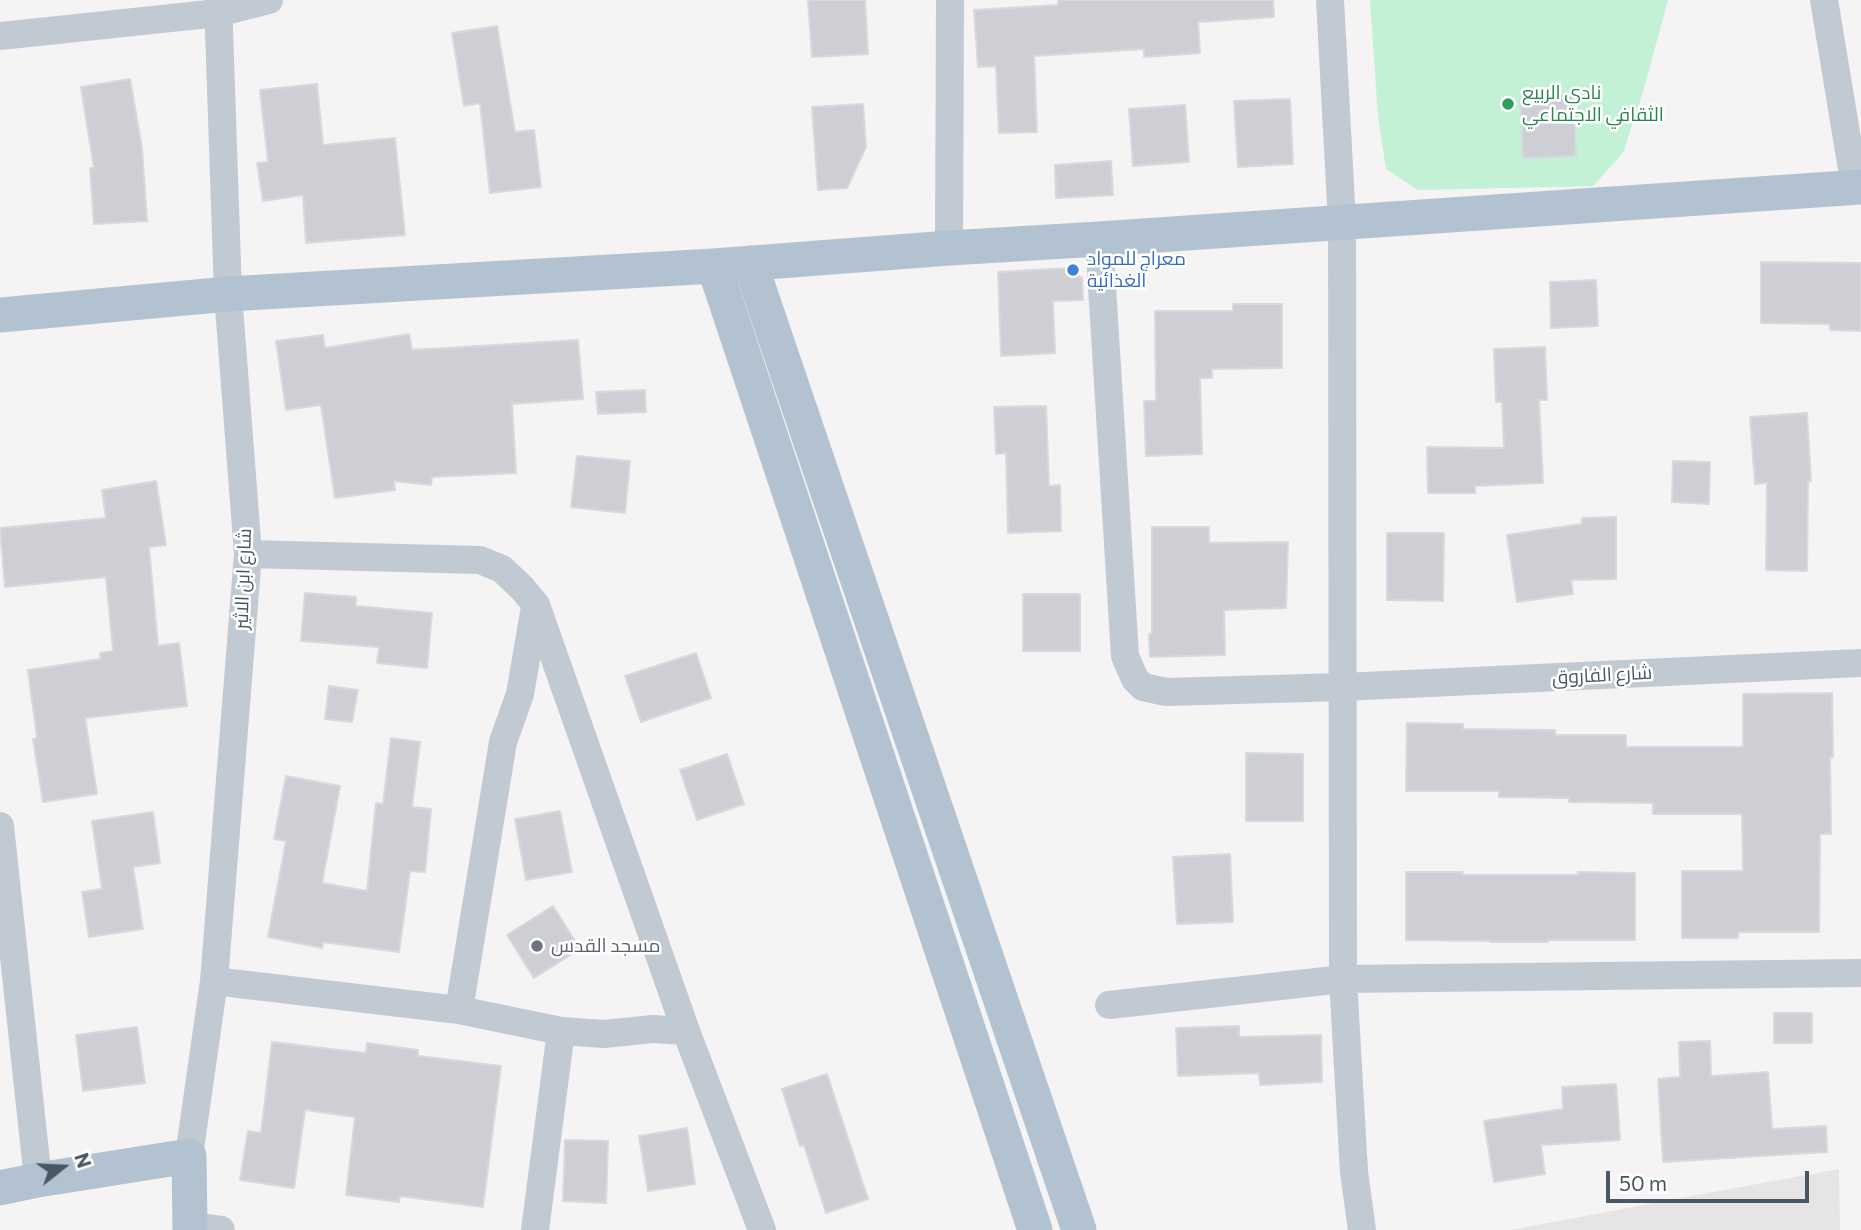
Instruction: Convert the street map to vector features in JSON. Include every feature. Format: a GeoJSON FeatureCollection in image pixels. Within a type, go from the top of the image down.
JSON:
{"type":"FeatureCollection","features":[{"type":"Feature","properties":{"kind":"main road"},"geometry":{"type":"LineString","coordinates":[[0,315],[228,294],[750,263],[1858,187]]}},
{"type":"Feature","properties":{"kind":"main road"},"geometry":{"type":"LineString","coordinates":[[750,263],[1079,1230]]}},
{"type":"Feature","properties":{"kind":"main road"},"geometry":{"type":"LineString","coordinates":[[715,265],[1035,1230]]}},
{"type":"Feature","properties":{"kind":"main road"},"geometry":{"type":"LineString","coordinates":[[0,1188],[189,1156],[200,1229]]}},
{"type":"Feature","properties":{"kind":"street"},"geometry":{"type":"LineString","coordinates":[[0,36],[269,0]]}},
{"type":"Feature","properties":{"kind":"street"},"geometry":{"type":"LineString","coordinates":[[949,248],[950,0]]}},
{"type":"Feature","properties":{"kind":"street"},"geometry":{"type":"LineString","coordinates":[[1330,0],[1342,222],[1343,979],[1354,1172],[1362,1230]]}},
{"type":"Feature","properties":{"kind":"street"},"geometry":{"type":"LineString","coordinates":[[1824,0],[1858,187]]}},
{"type":"Feature","properties":{"kind":"street","name":"شارع ابن الاثير"},"geometry":{"type":"LineString","coordinates":[[189,1156],[214,981],[248,554],[228,294],[218,7]]}},
{"type":"Feature","properties":{"kind":"street","name":"شارع الفاروق"},"geometry":{"type":"LineString","coordinates":[[1099,239],[1125,656],[1135,679],[1143,687],[1166,692],[1343,687],[1861,663]]}},
{"type":"Feature","properties":{"kind":"street"},"geometry":{"type":"LineString","coordinates":[[248,554],[480,560],[502,569],[536,605],[686,1031],[762,1230]]}},
{"type":"Feature","properties":{"kind":"street"},"geometry":{"type":"LineString","coordinates":[[459,1010],[503,742],[520,694],[536,605]]}},
{"type":"Feature","properties":{"kind":"street"},"geometry":{"type":"LineString","coordinates":[[0,826],[5,924],[38,1180]]}},
{"type":"Feature","properties":{"kind":"street"},"geometry":{"type":"LineString","coordinates":[[1109,1005],[1343,979],[1861,974]]}},
{"type":"Feature","properties":{"kind":"street"},"geometry":{"type":"LineString","coordinates":[[214,981],[459,1010],[561,1031],[604,1034],[653,1029],[686,1031]]}},
{"type":"Feature","properties":{"kind":"street"},"geometry":{"type":"LineString","coordinates":[[536,1230],[561,1031]]}},
{"type":"Feature","properties":{"kind":"shaded area"},"geometry":{"type":"Polygon","coordinates":[[[1839,1169],[1840,1230],[1511,1230],[1659,1202],[1839,1169]]]}},
{"type":"Feature","properties":{"kind":"green space","name":"نادي الربيع الثقافي الاجتماعي"},"geometry":{"type":"Polygon","coordinates":[[[1370,0],[1668,0],[1623,153],[1593,186],[1418,190],[1386,169],[1378,116],[1370,0]]]}},
{"type":"Feature","properties":{"kind":"building"},"geometry":{"type":"Polygon","coordinates":[[[808,0],[865,0],[868,54],[812,57],[808,0]]]}},
{"type":"Feature","properties":{"kind":"building"},"geometry":{"type":"Polygon","coordinates":[[[1058,0],[1273,0],[1274,17],[1198,22],[1200,53],[1144,57],[1144,49],[1034,56],[1037,132],[999,133],[996,66],[978,67],[974,10],[1058,5],[1058,0]]]}},
{"type":"Feature","properties":{"kind":"building"},"geometry":{"type":"Polygon","coordinates":[[[497,26],[515,132],[534,130],[541,187],[490,193],[480,103],[464,106],[452,33],[497,26]]]}},
{"type":"Feature","properties":{"kind":"building"},"geometry":{"type":"Polygon","coordinates":[[[130,79],[142,148],[147,221],[94,224],[90,168],[94,168],[81,87],[130,79]]]}},
{"type":"Feature","properties":{"kind":"building"},"geometry":{"type":"Polygon","coordinates":[[[317,84],[323,145],[395,138],[405,235],[306,243],[303,195],[263,201],[257,163],[268,162],[260,90],[317,84]]]}},
{"type":"Feature","properties":{"kind":"building"},"geometry":{"type":"Polygon","coordinates":[[[1574,95],[1576,156],[1523,158],[1520,98],[1574,95]]]}},
{"type":"Feature","properties":{"kind":"building"},"geometry":{"type":"Polygon","coordinates":[[[1290,99],[1293,164],[1238,167],[1234,101],[1290,99]]]}},
{"type":"Feature","properties":{"kind":"building"},"geometry":{"type":"Polygon","coordinates":[[[863,104],[866,147],[847,188],[818,190],[812,107],[863,104]]]}},
{"type":"Feature","properties":{"kind":"building"},"geometry":{"type":"Polygon","coordinates":[[[1185,105],[1189,162],[1133,166],[1129,109],[1185,105]]]}},
{"type":"Feature","properties":{"kind":"building"},"geometry":{"type":"Polygon","coordinates":[[[1111,161],[1113,195],[1056,198],[1055,165],[1111,161]]]}},
{"type":"Feature","properties":{"kind":"building"},"geometry":{"type":"Polygon","coordinates":[[[1761,262],[1861,263],[1861,331],[1830,330],[1830,324],[1761,323],[1761,262]]]}},
{"type":"Feature","properties":{"kind":"building"},"geometry":{"type":"Polygon","coordinates":[[[1070,268],[1082,278],[1083,300],[1053,301],[1055,353],[1001,356],[998,272],[1070,268]]]}},
{"type":"Feature","properties":{"kind":"building"},"geometry":{"type":"Polygon","coordinates":[[[1596,280],[1598,326],[1551,328],[1550,282],[1596,280]]]}},
{"type":"Feature","properties":{"kind":"building"},"geometry":{"type":"Polygon","coordinates":[[[1233,304],[1282,304],[1282,368],[1212,369],[1212,378],[1200,378],[1202,454],[1146,456],[1144,401],[1156,401],[1155,311],[1233,311],[1233,304]]]}},
{"type":"Feature","properties":{"kind":"building"},"geometry":{"type":"Polygon","coordinates":[[[409,334],[412,350],[578,340],[583,399],[512,404],[516,473],[432,477],[431,485],[394,481],[395,490],[335,498],[321,405],[286,410],[276,341],[323,335],[325,348],[409,334]]]}},
{"type":"Feature","properties":{"kind":"building"},"geometry":{"type":"Polygon","coordinates":[[[1545,347],[1547,400],[1539,400],[1543,483],[1475,486],[1475,493],[1428,493],[1427,447],[1504,448],[1502,402],[1496,402],[1494,349],[1545,347]]]}},
{"type":"Feature","properties":{"kind":"building"},"geometry":{"type":"Polygon","coordinates":[[[645,390],[646,412],[598,414],[596,392],[645,390]]]}},
{"type":"Feature","properties":{"kind":"building"},"geometry":{"type":"Polygon","coordinates":[[[1046,406],[1049,486],[1060,485],[1061,531],[1008,533],[1006,453],[996,454],[994,407],[1046,406]]]}},
{"type":"Feature","properties":{"kind":"building"},"geometry":{"type":"Polygon","coordinates":[[[1807,413],[1811,481],[1808,481],[1807,571],[1766,570],[1767,483],[1755,484],[1750,417],[1807,413]]]}},
{"type":"Feature","properties":{"kind":"building"},"geometry":{"type":"Polygon","coordinates":[[[577,456],[630,461],[625,513],[571,507],[577,456]]]}},
{"type":"Feature","properties":{"kind":"building"},"geometry":{"type":"Polygon","coordinates":[[[1673,461],[1710,462],[1709,504],[1672,502],[1673,461]]]}},
{"type":"Feature","properties":{"kind":"building"},"geometry":{"type":"Polygon","coordinates":[[[156,481],[166,545],[149,547],[158,646],[179,643],[187,706],[85,718],[97,794],[43,802],[33,739],[37,738],[28,670],[101,659],[100,653],[113,651],[106,577],[5,587],[0,528],[106,518],[102,490],[156,481]]]}},
{"type":"Feature","properties":{"kind":"building"},"geometry":{"type":"Polygon","coordinates":[[[1616,517],[1616,579],[1571,580],[1573,594],[1517,602],[1507,535],[1582,524],[1582,518],[1616,517]]]}},
{"type":"Feature","properties":{"kind":"building"},"geometry":{"type":"Polygon","coordinates":[[[1152,527],[1209,527],[1209,543],[1288,542],[1286,608],[1224,610],[1225,655],[1150,657],[1152,527]]]}},
{"type":"Feature","properties":{"kind":"building"},"geometry":{"type":"Polygon","coordinates":[[[1387,533],[1444,533],[1443,601],[1387,600],[1387,533]]]}},
{"type":"Feature","properties":{"kind":"building"},"geometry":{"type":"Polygon","coordinates":[[[305,593],[356,597],[356,606],[432,613],[427,668],[377,663],[379,647],[301,641],[305,593]]]}},
{"type":"Feature","properties":{"kind":"building"},"geometry":{"type":"Polygon","coordinates":[[[1023,594],[1080,594],[1080,651],[1023,651],[1023,594]]]}},
{"type":"Feature","properties":{"kind":"building"},"geometry":{"type":"Polygon","coordinates":[[[696,653],[711,698],[641,722],[625,676],[696,653]]]}},
{"type":"Feature","properties":{"kind":"building"},"geometry":{"type":"Polygon","coordinates":[[[329,686],[358,690],[352,722],[325,719],[329,686]]]}},
{"type":"Feature","properties":{"kind":"building"},"geometry":{"type":"Polygon","coordinates":[[[1832,693],[1831,834],[1820,834],[1819,932],[1738,932],[1738,938],[1682,938],[1682,871],[1743,871],[1742,814],[1653,814],[1653,803],[1569,802],[1569,798],[1499,797],[1499,791],[1406,791],[1407,723],[1463,724],[1463,729],[1555,730],[1555,735],[1626,735],[1626,747],[1743,747],[1743,694],[1832,693]]]}},
{"type":"Feature","properties":{"kind":"building"},"geometry":{"type":"Polygon","coordinates":[[[391,738],[420,742],[412,807],[431,809],[425,872],[410,871],[399,952],[323,942],[322,948],[268,937],[286,841],[274,839],[286,776],[340,786],[322,883],[367,891],[376,803],[383,804],[391,738]]]}},
{"type":"Feature","properties":{"kind":"building"},"geometry":{"type":"Polygon","coordinates":[[[1246,753],[1303,754],[1303,821],[1246,821],[1246,753]]]}},
{"type":"Feature","properties":{"kind":"building"},"geometry":{"type":"Polygon","coordinates":[[[727,754],[744,804],[697,820],[680,770],[727,754]]]}},
{"type":"Feature","properties":{"kind":"building"},"geometry":{"type":"Polygon","coordinates":[[[560,811],[572,872],[526,880],[515,819],[560,811]]]}},
{"type":"Feature","properties":{"kind":"building"},"geometry":{"type":"Polygon","coordinates":[[[153,812],[160,863],[133,867],[143,929],[89,937],[82,892],[102,889],[92,821],[153,812]]]}},
{"type":"Feature","properties":{"kind":"building"},"geometry":{"type":"Polygon","coordinates":[[[1230,854],[1233,922],[1177,924],[1173,857],[1230,854]]]}},
{"type":"Feature","properties":{"kind":"building"},"geometry":{"type":"Polygon","coordinates":[[[1406,872],[1463,872],[1463,875],[1635,873],[1635,940],[1406,940],[1406,872]]]}},
{"type":"Feature","properties":{"kind":"building"},"geometry":{"type":"Polygon","coordinates":[[[553,906],[580,949],[534,978],[507,935],[553,906]]]}},
{"type":"Feature","properties":{"kind":"building"},"geometry":{"type":"Polygon","coordinates":[[[1774,1013],[1812,1013],[1812,1043],[1774,1043],[1774,1013]]]}},
{"type":"Feature","properties":{"kind":"building"},"geometry":{"type":"Polygon","coordinates":[[[1239,1026],[1239,1037],[1321,1035],[1322,1082],[1260,1085],[1259,1073],[1178,1076],[1176,1028],[1239,1026]]]}},
{"type":"Feature","properties":{"kind":"building"},"geometry":{"type":"Polygon","coordinates":[[[137,1027],[145,1083],[83,1091],[76,1035],[137,1027]]]}},
{"type":"Feature","properties":{"kind":"building"},"geometry":{"type":"Polygon","coordinates":[[[1710,1041],[1711,1076],[1768,1072],[1772,1129],[1826,1126],[1827,1152],[1663,1162],[1658,1079],[1680,1077],[1679,1042],[1710,1041]]]}},
{"type":"Feature","properties":{"kind":"building"},"geometry":{"type":"Polygon","coordinates":[[[272,1042],[366,1053],[367,1043],[418,1050],[418,1056],[501,1066],[483,1207],[400,1196],[399,1202],[346,1195],[355,1117],[305,1110],[294,1188],[240,1180],[248,1131],[261,1133],[272,1042]]]}},
{"type":"Feature","properties":{"kind":"building"},"geometry":{"type":"Polygon","coordinates":[[[827,1074],[868,1199],[826,1213],[782,1089],[827,1074]]]}},
{"type":"Feature","properties":{"kind":"building"},"geometry":{"type":"Polygon","coordinates":[[[1616,1084],[1620,1140],[1541,1145],[1545,1174],[1494,1182],[1484,1121],[1563,1109],[1562,1087],[1616,1084]]]}},
{"type":"Feature","properties":{"kind":"building"},"geometry":{"type":"Polygon","coordinates":[[[687,1128],[695,1184],[648,1191],[639,1136],[687,1128]]]}},
{"type":"Feature","properties":{"kind":"building"},"geometry":{"type":"Polygon","coordinates":[[[565,1140],[608,1141],[606,1203],[563,1201],[565,1140]]]}},
{"type":"Feature","properties":{"kind":"place","name":"نادي الربيع الثقافي الاجتماعي"},"geometry":{"type":"Point","coordinates":[1508,104]}},
{"type":"Feature","properties":{"kind":"place","name":"معراج للمواد الغذائية"},"geometry":{"type":"Point","coordinates":[1073,270]}},
{"type":"Feature","properties":{"kind":"place","name":"مسجد القدس"},"geometry":{"type":"Point","coordinates":[537,946]}}]}
